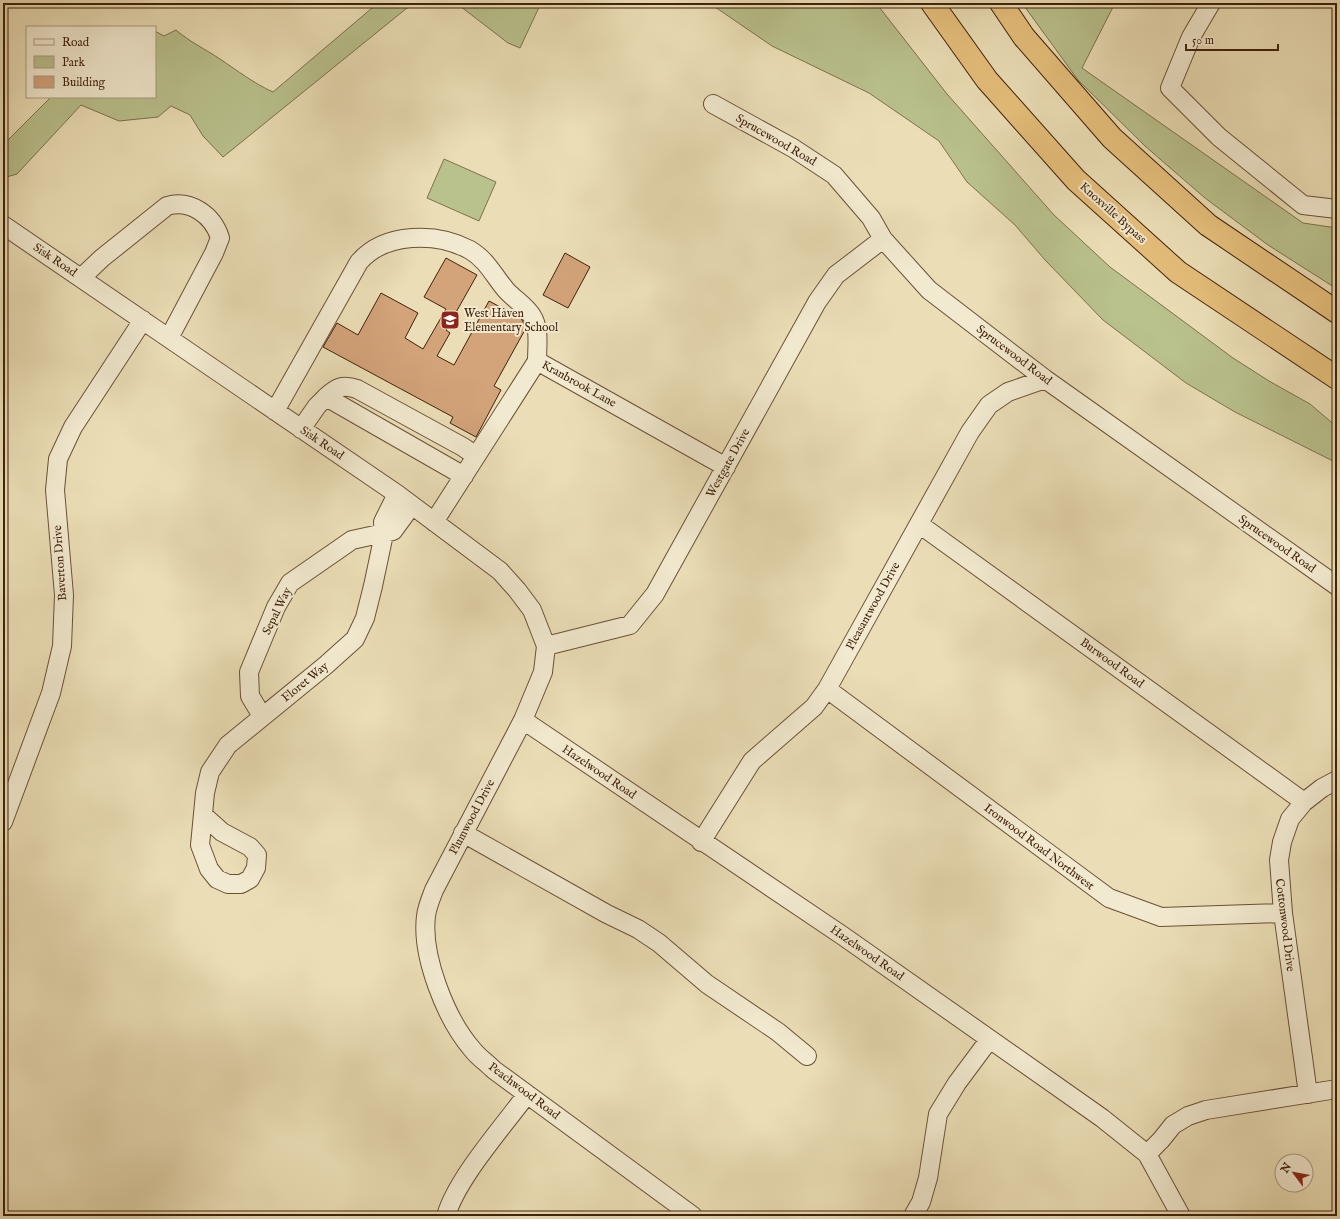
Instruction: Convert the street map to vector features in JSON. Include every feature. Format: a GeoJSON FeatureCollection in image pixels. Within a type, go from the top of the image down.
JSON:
{"type":"FeatureCollection","features":[{"type":"Feature","properties":{"kind":"highway","name":"Knoxville Bypass"},"geometry":{"type":"LineString","coordinates":[[932,3],[987,80],[1076,180],[1178,272],[1337,378]]}},
{"type":"Feature","properties":{"kind":"highway"},"geometry":{"type":"LineString","coordinates":[[1001,3],[1024,37],[1112,138],[1208,225],[1337,312]]}},
{"type":"Feature","properties":{"kind":"street"},"geometry":{"type":"LineString","coordinates":[[1211,3],[1191,36],[1170,88],[1219,137],[1302,204],[1337,209]]}},
{"type":"Feature","properties":{"kind":"street","name":"Sprucewood Road"},"geometry":{"type":"LineString","coordinates":[[713,104],[793,148],[834,175],[871,218],[882,239],[929,290],[1045,379],[1337,586]]}},
{"type":"Feature","properties":{"kind":"street"},"geometry":{"type":"LineString","coordinates":[[81,278],[102,258],[167,206],[177,203],[184,204],[205,216],[217,230],[220,238],[169,338]]}},
{"type":"Feature","properties":{"kind":"street","name":"Sisk Road"},"geometry":{"type":"LineString","coordinates":[[3,225],[397,494],[500,571],[518,590],[532,610],[546,646],[543,672],[523,720]]}},
{"type":"Feature","properties":{"kind":"street"},"geometry":{"type":"LineString","coordinates":[[275,411],[359,262],[373,250],[393,240],[412,238],[434,239],[470,250],[488,264],[506,289],[532,316],[537,328],[537,361]]}},
{"type":"Feature","properties":{"kind":"street","name":"Westgate Drive"},"geometry":{"type":"LineString","coordinates":[[546,646],[630,625],[655,594],[817,302],[836,275],[882,239]]}},
{"type":"Feature","properties":{"kind":"street","name":"Baverton Drive"},"geometry":{"type":"LineString","coordinates":[[3,822],[51,693],[62,646],[64,595],[55,490],[58,460],[73,427],[143,320]]}},
{"type":"Feature","properties":{"kind":"street","name":"Kranbrook Lane"},"geometry":{"type":"LineString","coordinates":[[434,522],[537,361],[726,466]]}},
{"type":"Feature","properties":{"kind":"street","name":"Pleasantwood Drive"},"geometry":{"type":"LineString","coordinates":[[701,842],[752,761],[814,707],[827,689],[970,432],[989,405],[1008,392],[1045,379]]}},
{"type":"Feature","properties":{"kind":"street"},"geometry":{"type":"LineString","coordinates":[[301,429],[317,406],[326,397],[336,388],[347,386],[357,389],[463,447],[476,456]]}},
{"type":"Feature","properties":{"kind":"street"},"geometry":{"type":"LineString","coordinates":[[326,397],[464,476]]}},
{"type":"Feature","properties":{"kind":"street","name":"Floret Way"},"geometry":{"type":"LineString","coordinates":[[203,815],[205,793],[210,772],[228,745],[326,665],[355,639],[365,618],[384,534],[383,522],[397,494]]}},
{"type":"Feature","properties":{"kind":"street"},"geometry":{"type":"LineString","coordinates":[[384,534],[393,531],[412,505]]}},
{"type":"Feature","properties":{"kind":"street","name":"Burwood Road"},"geometry":{"type":"LineString","coordinates":[[919,524],[1304,802]]}},
{"type":"Feature","properties":{"kind":"street","name":"Sepal Way"},"geometry":{"type":"LineString","coordinates":[[262,716],[250,696],[249,672],[276,607],[290,583],[352,540],[384,534]]}},
{"type":"Feature","properties":{"kind":"street","name":"Ironwood Road Northwest"},"geometry":{"type":"LineString","coordinates":[[827,689],[1109,898],[1162,917],[1283,913]]}},
{"type":"Feature","properties":{"kind":"street","name":"Plumwood Drive"},"geometry":{"type":"LineString","coordinates":[[426,916],[434,890],[463,832],[523,720]]}},
{"type":"Feature","properties":{"kind":"street","name":"Hazelwood Road"},"geometry":{"type":"LineString","coordinates":[[523,720],[701,842],[843,936],[1102,1118],[1147,1154],[1181,1216]]}},
{"type":"Feature","properties":{"kind":"street","name":"Cottonwood Drive"},"geometry":{"type":"LineString","coordinates":[[1308,1094],[1279,880],[1280,854],[1290,819],[1304,802],[1322,788],[1337,780]]}},
{"type":"Feature","properties":{"kind":"street"},"geometry":{"type":"LineString","coordinates":[[463,832],[607,914],[638,929],[659,943],[707,984],[778,1032],[807,1056]]}},
{"type":"Feature","properties":{"kind":"street","name":"Peachwood Road"},"geometry":{"type":"LineString","coordinates":[[426,916],[431,966],[454,1022],[472,1049],[494,1070],[694,1216]]}},
{"type":"Feature","properties":{"kind":"street"},"geometry":{"type":"LineString","coordinates":[[913,1216],[921,1202],[928,1178],[938,1114],[957,1082],[989,1040]]}},
{"type":"Feature","properties":{"kind":"street"},"geometry":{"type":"LineString","coordinates":[[1147,1154],[1161,1140],[1172,1125],[1188,1116],[1206,1110],[1337,1090]]}},
{"type":"Feature","properties":{"kind":"street"},"geometry":{"type":"LineString","coordinates":[[446,1216],[450,1201],[474,1166],[528,1094]]}},
{"type":"Feature","properties":{"kind":"green space"},"geometry":{"type":"Polygon","coordinates":[[[378,3],[423,3],[407,8],[223,157],[203,136],[190,115],[171,106],[158,117],[119,121],[81,105],[17,174],[3,178],[3,145],[50,98],[156,98],[156,32],[164,36],[176,30],[252,81],[273,92],[378,3]]]}},
{"type":"Feature","properties":{"kind":"green space"},"geometry":{"type":"Polygon","coordinates":[[[456,3],[541,3],[520,48],[508,43],[456,3]]]}},
{"type":"Feature","properties":{"kind":"green space"},"geometry":{"type":"Polygon","coordinates":[[[706,3],[876,3],[947,94],[1054,215],[1110,267],[1233,358],[1269,381],[1310,404],[1337,427],[1337,463],[1235,412],[1186,383],[1103,320],[1046,261],[1015,225],[967,182],[939,141],[869,93],[772,46],[715,7],[706,3]]]}},
{"type":"Feature","properties":{"kind":"green space"},"geometry":{"type":"Polygon","coordinates":[[[1022,3],[1115,3],[1082,68],[1303,223],[1337,228],[1337,289],[1268,245],[1205,198],[1145,146],[1078,80],[1022,3]]]}},
{"type":"Feature","properties":{"kind":"green space"},"geometry":{"type":"Polygon","coordinates":[[[444,159],[496,182],[479,221],[427,198],[444,159]]]}},
{"type":"Feature","properties":{"kind":"building"},"geometry":{"type":"Polygon","coordinates":[[[565,253],[590,267],[568,308],[543,295],[565,253]]]}},
{"type":"Feature","properties":{"kind":"building","name":"West Haven Elementary School"},"geometry":{"type":"Polygon","coordinates":[[[446,258],[477,275],[446,330],[450,333],[437,356],[454,365],[489,301],[521,318],[526,328],[494,386],[501,390],[476,437],[450,423],[453,417],[323,347],[337,323],[358,335],[381,293],[418,313],[405,338],[423,349],[446,309],[424,297],[446,258]]]}},
{"type":"Feature","properties":{"kind":"place","name":"West Haven Elementary School"},"geometry":{"type":"Point","coordinates":[450,320]}}]}
